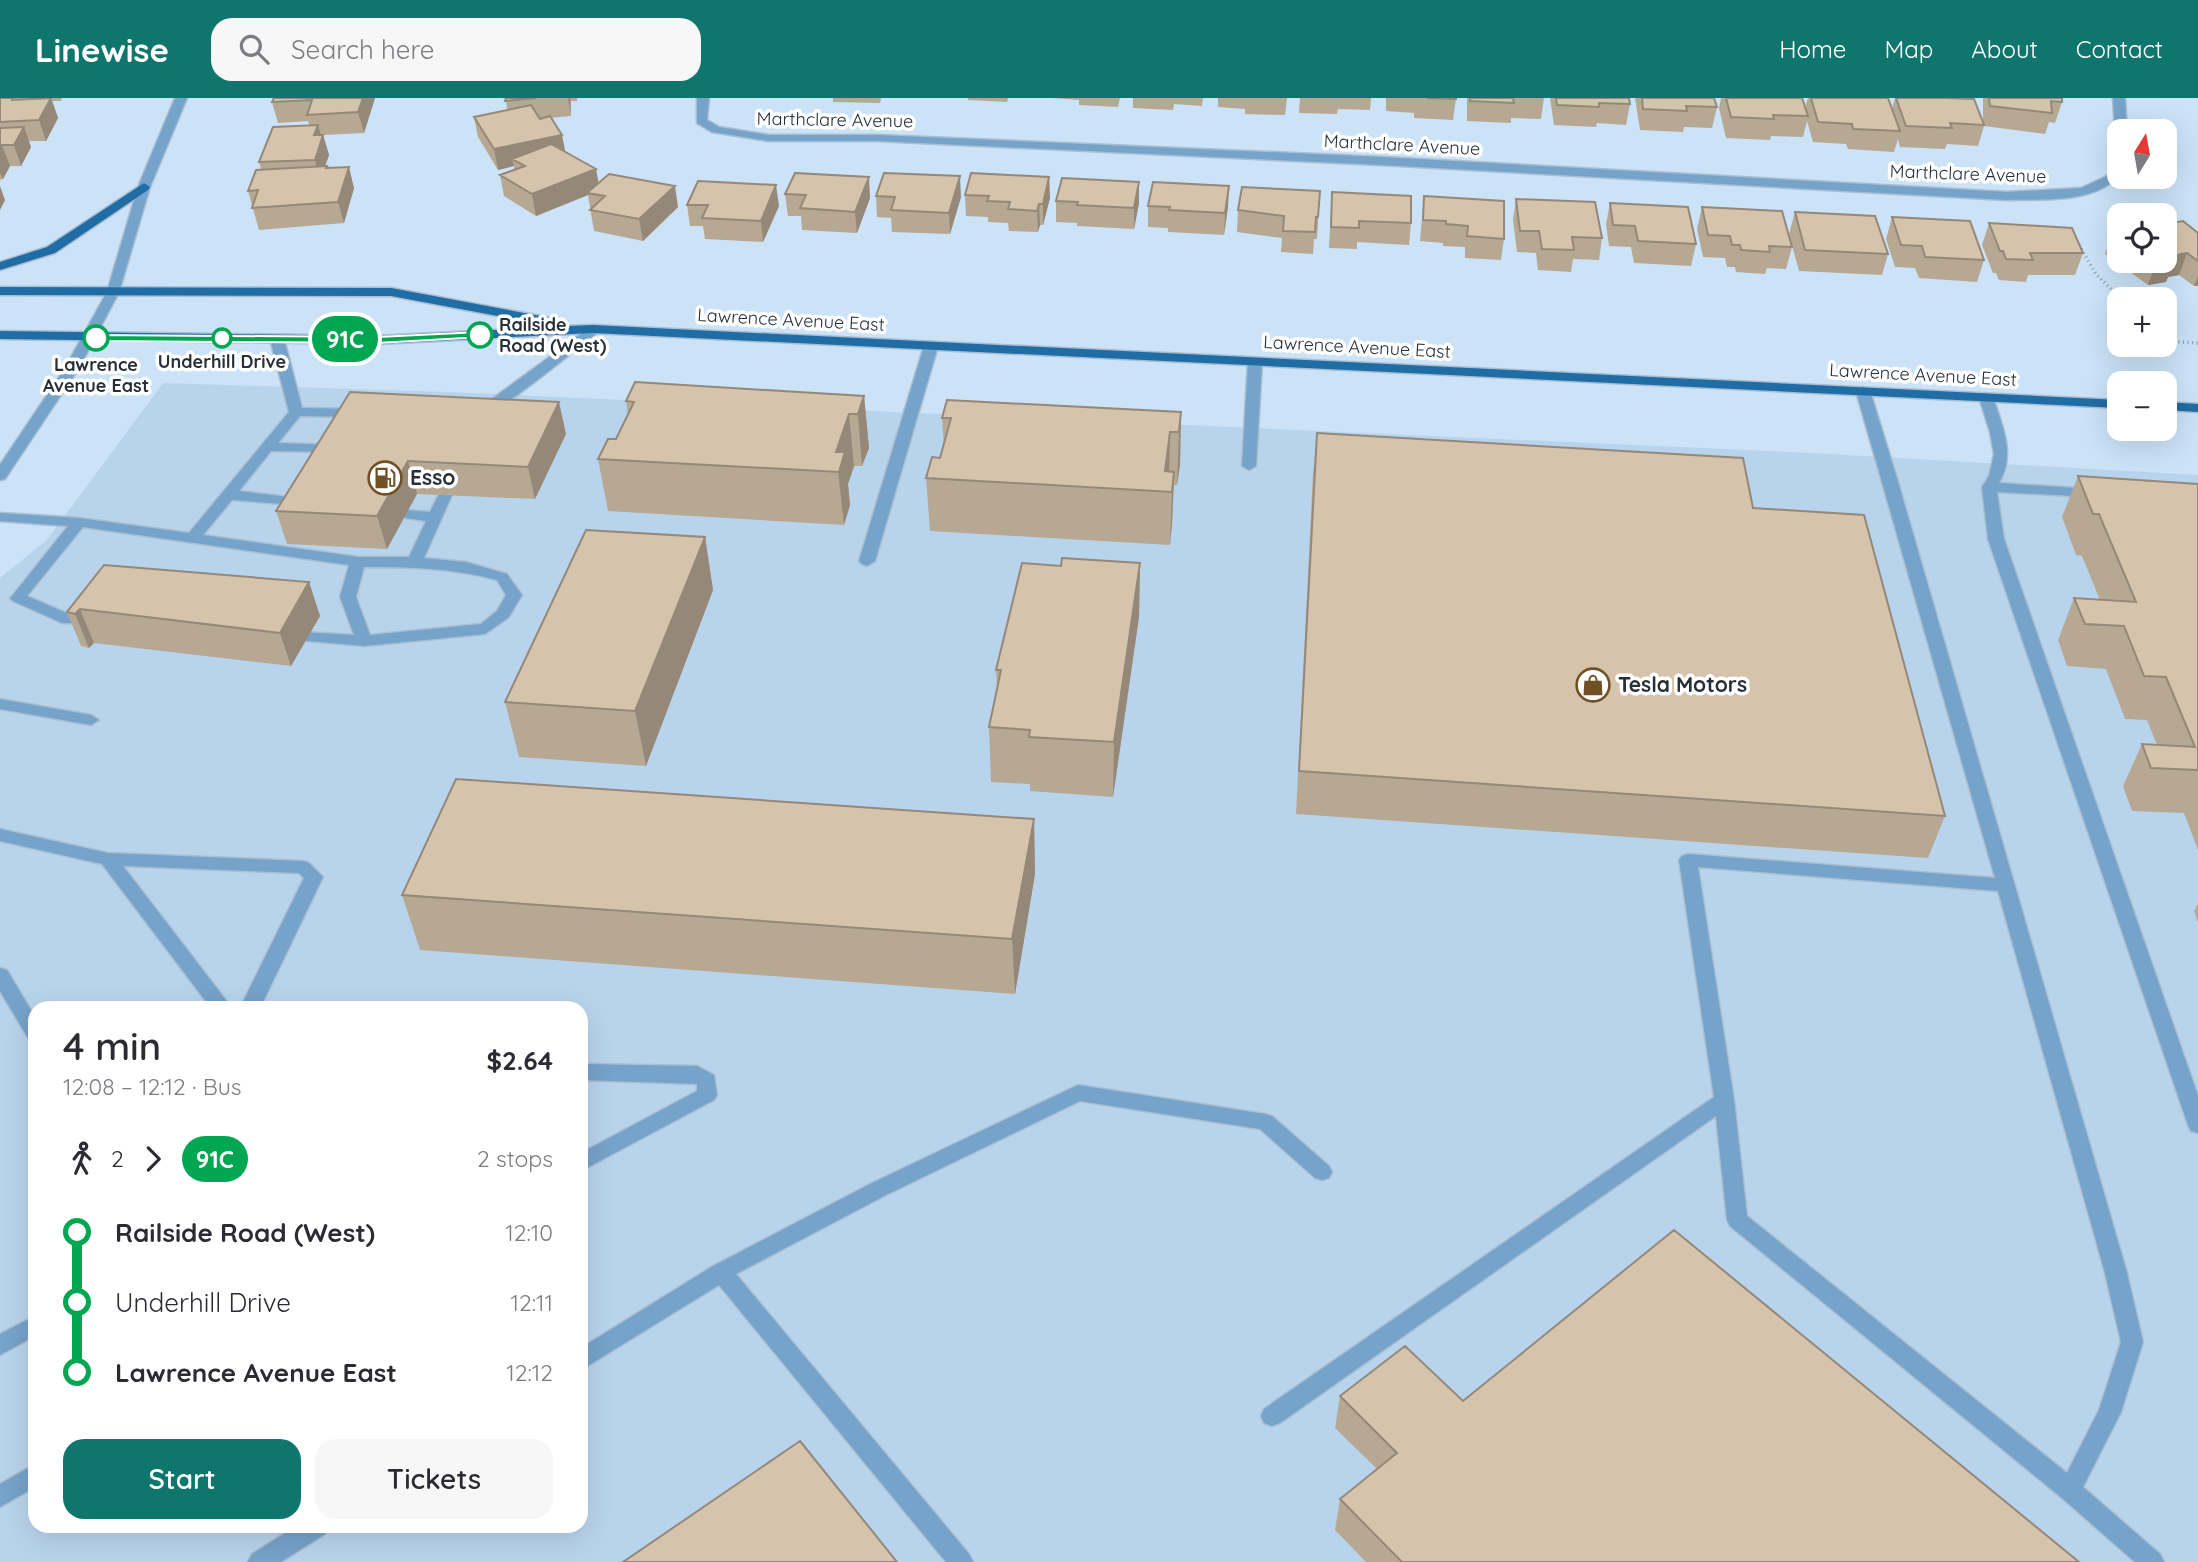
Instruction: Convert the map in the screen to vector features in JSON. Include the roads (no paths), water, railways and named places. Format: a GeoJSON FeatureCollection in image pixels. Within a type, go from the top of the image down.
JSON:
{"type":"FeatureCollection","features":[{"type":"Feature","properties":{"kind":"main road"},"geometry":{"type":"LineString","coordinates":[[0,266],[51,250],[144,187]]}},
{"type":"Feature","properties":{"kind":"main road","name":"Lawrence Avenue East"},"geometry":{"type":"LineString","coordinates":[[0,291],[391,292],[593,329]]}},
{"type":"Feature","properties":{"kind":"main road","name":"Lawrence Avenue East"},"geometry":{"type":"LineString","coordinates":[[0,335],[377,340],[593,329],[2107,403]]}},
{"type":"Feature","properties":{"kind":"main road"},"geometry":{"type":"LineString","coordinates":[[2177,407],[2198,408]]}},
{"type":"Feature","properties":{"kind":"street"},"geometry":{"type":"LineString","coordinates":[[0,476],[72,368],[113,292],[144,187],[181,98]]}},
{"type":"Feature","properties":{"kind":"street","name":"Marthclare Avenue"},"geometry":{"type":"LineString","coordinates":[[703,98],[701,121],[716,130],[769,138],[878,138],[1409,163],[2007,196],[2048,195],[2083,190],[2107,183]]}},
{"type":"Feature","properties":{"kind":"street"},"geometry":{"type":"LineString","coordinates":[[2119,98],[2120,119]]}},
{"type":"Feature","properties":{"kind":"street"},"geometry":{"type":"LineString","coordinates":[[474,430],[475,413],[530,379],[593,329]]}},
{"type":"Feature","properties":{"kind":"street"},"geometry":{"type":"LineString","coordinates":[[277,339],[296,412]]}},
{"type":"Feature","properties":{"kind":"street"},"geometry":{"type":"LineString","coordinates":[[867,561],[931,346]]}},
{"type":"Feature","properties":{"kind":"street"},"geometry":{"type":"LineString","coordinates":[[1249,466],[1255,362]]}},
{"type":"Feature","properties":{"kind":"street"},"geometry":{"type":"LineString","coordinates":[[1863,391],[2116,1273],[2132,1342],[2110,1412],[2070,1490]]}},
{"type":"Feature","properties":{"kind":"street"},"geometry":{"type":"LineString","coordinates":[[1986,397],[2002,450],[1999,473],[1989,487],[1996,539],[2198,1125]]}},
{"type":"Feature","properties":{"kind":"street"},"geometry":{"type":"LineString","coordinates":[[296,412],[376,413]]}},
{"type":"Feature","properties":{"kind":"street"},"geometry":{"type":"LineString","coordinates":[[193,538],[231,495],[296,412]]}},
{"type":"Feature","properties":{"kind":"street"},"geometry":{"type":"LineString","coordinates":[[270,447],[344,449]]}},
{"type":"Feature","properties":{"kind":"street"},"geometry":{"type":"LineString","coordinates":[[1989,487],[2114,495]]}},
{"type":"Feature","properties":{"kind":"street"},"geometry":{"type":"LineString","coordinates":[[231,495],[311,504]]}},
{"type":"Feature","properties":{"kind":"street"},"geometry":{"type":"LineString","coordinates":[[415,562],[445,495]]}},
{"type":"Feature","properties":{"kind":"street"},"geometry":{"type":"LineString","coordinates":[[406,514],[435,517]]}},
{"type":"Feature","properties":{"kind":"street"},"geometry":{"type":"LineString","coordinates":[[0,517],[79,522],[358,562],[415,562],[466,567],[502,577],[514,595],[503,614],[485,629],[364,641],[308,636]]}},
{"type":"Feature","properties":{"kind":"street"},"geometry":{"type":"LineString","coordinates":[[79,522],[18,598],[68,620],[100,622]]}},
{"type":"Feature","properties":{"kind":"street"},"geometry":{"type":"LineString","coordinates":[[358,562],[348,597],[364,641]]}},
{"type":"Feature","properties":{"kind":"street"},"geometry":{"type":"LineString","coordinates":[[0,704],[91,720]]}},
{"type":"Feature","properties":{"kind":"street"},"geometry":{"type":"LineString","coordinates":[[0,835],[108,859],[303,867],[314,877],[253,1001]]}},
{"type":"Feature","properties":{"kind":"street"},"geometry":{"type":"LineString","coordinates":[[108,859],[217,1001]]}},
{"type":"Feature","properties":{"kind":"street"},"geometry":{"type":"LineString","coordinates":[[2006,885],[1688,860],[1724,1100],[1737,1220],[2070,1490],[2152,1562]]}},
{"type":"Feature","properties":{"kind":"street"},"geometry":{"type":"LineString","coordinates":[[0,975],[28,1021]]}},
{"type":"Feature","properties":{"kind":"street"},"geometry":{"type":"LineString","coordinates":[[588,1072],[697,1074],[707,1080],[707,1095],[588,1159]]}},
{"type":"Feature","properties":{"kind":"street"},"geometry":{"type":"LineString","coordinates":[[588,1356],[722,1272],[879,1189],[1078,1093],[1265,1122],[1322,1172]]}},
{"type":"Feature","properties":{"kind":"street"},"geometry":{"type":"LineString","coordinates":[[1272,1416],[1724,1100]]}},
{"type":"Feature","properties":{"kind":"street"},"geometry":{"type":"LineString","coordinates":[[722,1272],[961,1562]]}},
{"type":"Feature","properties":{"kind":"street"},"geometry":{"type":"LineString","coordinates":[[0,1345],[28,1329]]}},
{"type":"Feature","properties":{"kind":"street"},"geometry":{"type":"LineString","coordinates":[[0,1496],[28,1479]]}},
{"type":"Feature","properties":{"kind":"street"},"geometry":{"type":"LineString","coordinates":[[260,1562],[306,1533]]}},
{"type":"Feature","properties":{"kind":"place","name":"Railside Road (West)"},"geometry":{"type":"Point","coordinates":[480,335]}},
{"type":"Feature","properties":{"kind":"place","name":"Lawrence Avenue East"},"geometry":{"type":"Point","coordinates":[96,338]}},
{"type":"Feature","properties":{"kind":"place","name":"Underhill Drive"},"geometry":{"type":"Point","coordinates":[222,338]}},
{"type":"Feature","properties":{"kind":"place","name":"Esso"},"geometry":{"type":"Point","coordinates":[385,478]}},
{"type":"Feature","properties":{"kind":"place","name":"Tesla Motors"},"geometry":{"type":"Point","coordinates":[1593,685]}}]}
